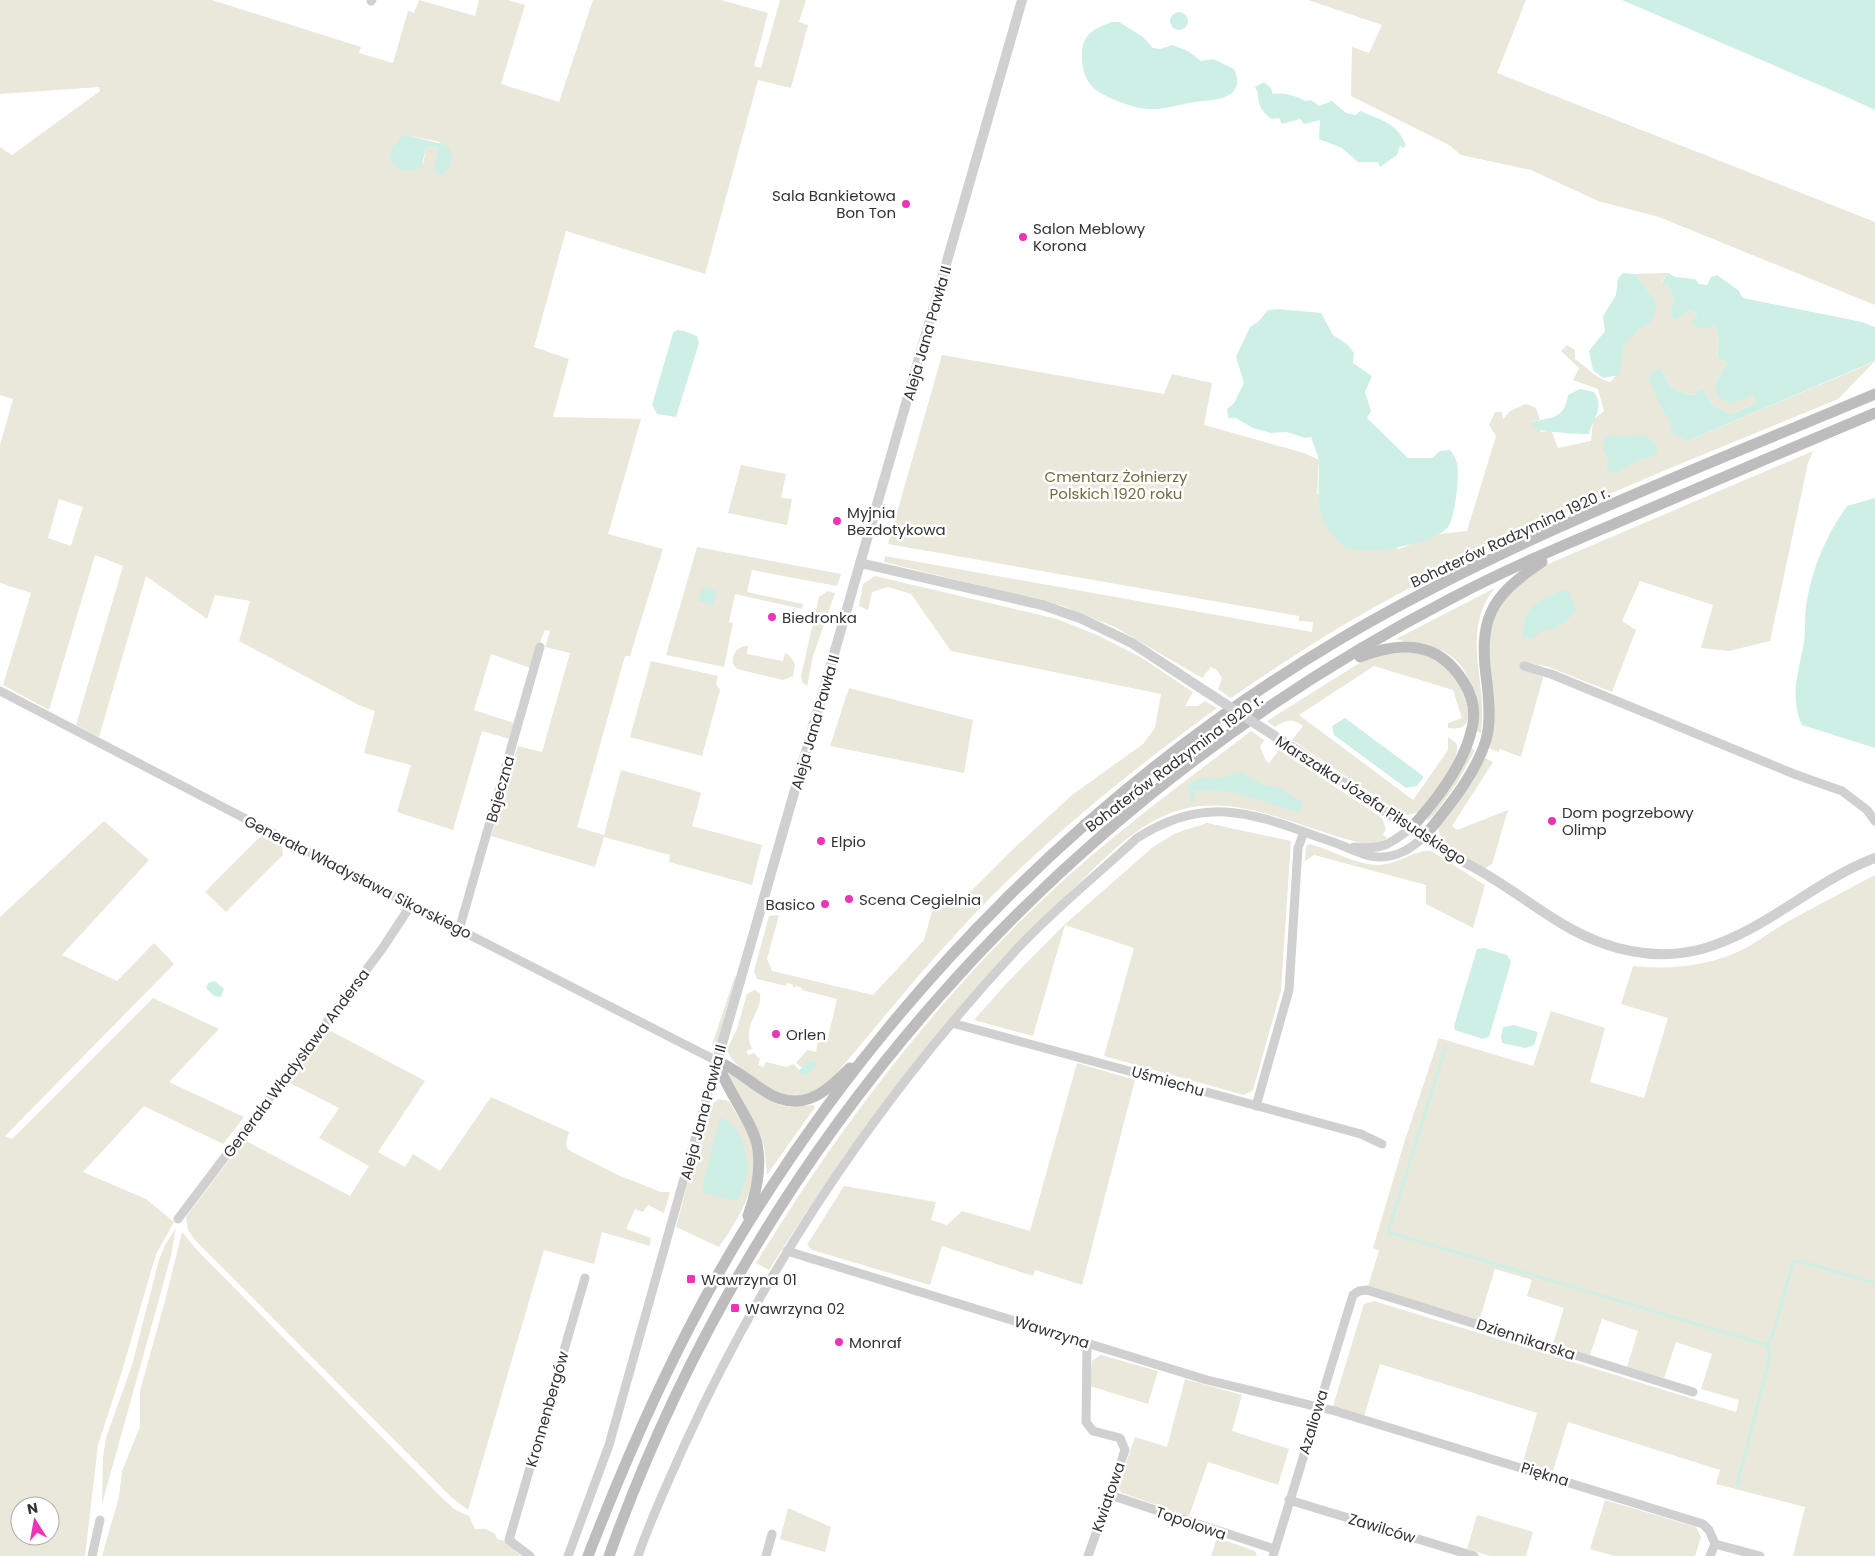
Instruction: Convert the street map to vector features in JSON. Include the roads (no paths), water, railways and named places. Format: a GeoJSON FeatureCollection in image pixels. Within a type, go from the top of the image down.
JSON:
{"type":"FeatureCollection","features":[{"type":"Feature","properties":{"kind":"main road","name":"Bohaterów Radzymina 1920 r."},"geometry":{"type":"LineString","coordinates":[[875,1043],[960,946],[1064,845],[1147,774],[1233,710],[1340,639],[1488,560],[1656,486],[1875,394]]}},
{"type":"Feature","properties":{"kind":"main road","name":"Bohaterów Radzymina 1920 r."},"geometry":{"type":"LineString","coordinates":[[610,1556],[662,1423],[711,1323],[741,1270],[821,1145],[889,1055],[935,999],[1019,912],[1099,837],[1208,752],[1309,681],[1449,599],[1571,542],[1875,413]]}},
{"type":"Feature","properties":{"kind":"main road"},"geometry":{"type":"LineString","coordinates":[[1424,837],[1473,769],[1487,739],[1489,704],[1483,636],[1492,609],[1500,594],[1510,585],[1571,542]]}},
{"type":"Feature","properties":{"kind":"main road"},"geometry":{"type":"LineString","coordinates":[[1309,681],[1370,653],[1400,646],[1429,651],[1444,658],[1456,670],[1471,698],[1474,711],[1472,732],[1463,754],[1447,780],[1411,828]]}},
{"type":"Feature","properties":{"kind":"main road"},"geometry":{"type":"LineString","coordinates":[[717,1062],[730,1067],[776,1098],[799,1101],[811,1099],[827,1090],[875,1043]]}},
{"type":"Feature","properties":{"kind":"main road"},"geometry":{"type":"LineString","coordinates":[[588,1556],[641,1425],[689,1329],[744,1230],[806,1136],[875,1043]]}},
{"type":"Feature","properties":{"kind":"main road"},"geometry":{"type":"LineString","coordinates":[[717,1062],[725,1082],[757,1144],[759,1163],[756,1188],[744,1230]]}},
{"type":"Feature","properties":{"kind":"street","name":"Aleja Jana Pawła II"},"geometry":{"type":"LineString","coordinates":[[568,1556],[609,1445],[1022,0]]}},
{"type":"Feature","properties":{"kind":"street","name":"Marszałka Józefa Piłsudskiego"},"geometry":{"type":"LineString","coordinates":[[860,563],[1033,603],[1080,618],[1132,643],[1287,744],[1424,837],[1578,933],[1602,943],[1650,955],[1672,955],[1731,940],[1776,915],[1857,864],[1875,858]]}},
{"type":"Feature","properties":{"kind":"street","name":"Bajeczna"},"geometry":{"type":"LineString","coordinates":[[458,930],[540,647]]}},
{"type":"Feature","properties":{"kind":"street"},"geometry":{"type":"LineString","coordinates":[[1524,666],[1551,674],[1794,774],[1842,791],[1867,810],[1875,822]]}},
{"type":"Feature","properties":{"kind":"street","name":"Generała Władysława Sikorskiego"},"geometry":{"type":"LineString","coordinates":[[0,691],[458,930],[717,1062]]}},
{"type":"Feature","properties":{"kind":"street"},"geometry":{"type":"LineString","coordinates":[[638,1556],[649,1524],[703,1405],[738,1336],[787,1251],[861,1140],[952,1023],[1018,948],[1137,838],[1158,824],[1193,813],[1213,811],[1255,817],[1304,832],[1368,856],[1389,856],[1407,851],[1424,837]]}},
{"type":"Feature","properties":{"kind":"street"},"geometry":{"type":"LineString","coordinates":[[1346,847],[1379,848],[1395,840],[1411,828]]}},
{"type":"Feature","properties":{"kind":"street"},"geometry":{"type":"LineString","coordinates":[[1256,1106],[1289,990],[1298,848],[1304,832]]}},
{"type":"Feature","properties":{"kind":"street","name":"Generała Władysława Andersa"},"geometry":{"type":"LineString","coordinates":[[178,1220],[382,948],[411,905]]}},
{"type":"Feature","properties":{"kind":"street","name":"Uśmiechu"},"geometry":{"type":"LineString","coordinates":[[952,1023],[1361,1134],[1382,1144]]}},
{"type":"Feature","properties":{"kind":"street","name":"Wawrzyna"},"geometry":{"type":"LineString","coordinates":[[787,1251],[1207,1380],[1318,1407]]}},
{"type":"Feature","properties":{"kind":"street","name":"Kronnenbergów"},"geometry":{"type":"LineString","coordinates":[[530,1556],[509,1540],[585,1278]]}},
{"type":"Feature","properties":{"kind":"street","name":"Dziennikarska"},"geometry":{"type":"LineString","coordinates":[[1359,1291],[1367,1290],[1415,1304],[1692,1392]]}},
{"type":"Feature","properties":{"kind":"street","name":"Azaliowa"},"geometry":{"type":"LineString","coordinates":[[1273,1553],[1353,1295],[1359,1291]]}},
{"type":"Feature","properties":{"kind":"street","name":"Kwiatowa"},"geometry":{"type":"LineString","coordinates":[[1087,1343],[1086,1422],[1093,1431],[1120,1438],[1125,1446],[1088,1556]]}},
{"type":"Feature","properties":{"kind":"street","name":"Piękna"},"geometry":{"type":"LineString","coordinates":[[1318,1407],[1703,1524],[1709,1530],[1714,1544]]}},
{"type":"Feature","properties":{"kind":"street","name":"Topolowa"},"geometry":{"type":"LineString","coordinates":[[1110,1495],[1273,1553]]}},
{"type":"Feature","properties":{"kind":"street","name":"Zawilców"},"geometry":{"type":"LineString","coordinates":[[1289,1500],[1474,1556]]}},
{"type":"Feature","properties":{"kind":"street"},"geometry":{"type":"LineString","coordinates":[[92,1556],[100,1520]]}},
{"type":"Feature","properties":{"kind":"street"},"geometry":{"type":"LineString","coordinates":[[766,1556],[772,1534]]}},
{"type":"Feature","properties":{"kind":"street"},"geometry":{"type":"LineString","coordinates":[[1710,1556],[1714,1544],[1760,1556]]}},
{"type":"Feature","properties":{"kind":"waterway"},"geometry":{"type":"LineString","coordinates":[[1445,1049],[1388,1232],[1767,1345]]}},
{"type":"Feature","properties":{"kind":"waterway"},"geometry":{"type":"LineString","coordinates":[[1767,1345],[1773,1334],[1793,1262],[1799,1261],[1875,1283]]}},
{"type":"Feature","properties":{"kind":"waterway"},"geometry":{"type":"LineString","coordinates":[[1737,1485],[1769,1360],[1770,1355],[1767,1345]]}},
{"type":"Feature","properties":{"kind":"place","name":"Sala Bankietowa Bon Ton"},"geometry":{"type":"Point","coordinates":[906,204]}},
{"type":"Feature","properties":{"kind":"place","name":"Salon Meblowy Korona"},"geometry":{"type":"Point","coordinates":[1023,237]}},
{"type":"Feature","properties":{"kind":"place","name":"Myjnia Bezdotykowa"},"geometry":{"type":"Point","coordinates":[837,521]}},
{"type":"Feature","properties":{"kind":"place","name":"Biedronka"},"geometry":{"type":"Point","coordinates":[772,617]}},
{"type":"Feature","properties":{"kind":"place","name":"Dom pogrzebowy Olimp"},"geometry":{"type":"Point","coordinates":[1552,821]}},
{"type":"Feature","properties":{"kind":"place","name":"Elpio"},"geometry":{"type":"Point","coordinates":[821,841]}},
{"type":"Feature","properties":{"kind":"place","name":"Scena Cegielnia"},"geometry":{"type":"Point","coordinates":[849,899]}},
{"type":"Feature","properties":{"kind":"place","name":"Basico"},"geometry":{"type":"Point","coordinates":[825,904]}},
{"type":"Feature","properties":{"kind":"place","name":"Orlen"},"geometry":{"type":"Point","coordinates":[776,1034]}},
{"type":"Feature","properties":{"kind":"place","name":"Wawrzyna 01"},"geometry":{"type":"Point","coordinates":[691,1279]}},
{"type":"Feature","properties":{"kind":"place","name":"Wawrzyna 02"},"geometry":{"type":"Point","coordinates":[735,1308]}},
{"type":"Feature","properties":{"kind":"place","name":"Monraf"},"geometry":{"type":"Point","coordinates":[839,1342]}},
{"type":"Feature","properties":{"kind":"park label","name":"Cmentarz Żołnierzy Polskich 1920 roku"},"geometry":{"type":"Point","coordinates":[1116,484]}}]}
